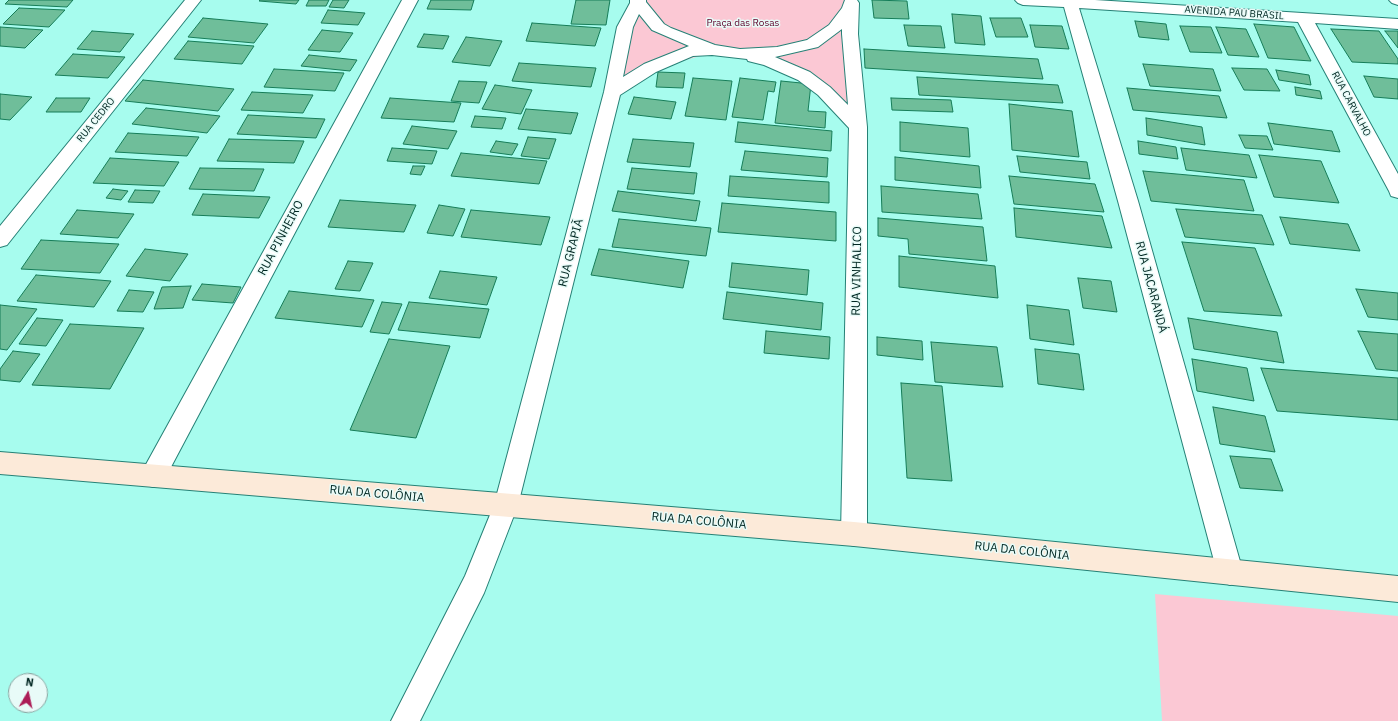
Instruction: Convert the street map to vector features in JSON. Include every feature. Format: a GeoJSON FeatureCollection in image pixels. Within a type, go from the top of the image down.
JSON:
{"type":"FeatureCollection","features":[{"type":"Feature","properties":{"kind":"main road","name":"RUA DA COLÔNIA"},"geometry":{"type":"LineString","coordinates":[[0,463],[854,534],[1398,589]]}},
{"type":"Feature","properties":{"kind":"street","name":"RUA CEDRO"},"geometry":{"type":"LineString","coordinates":[[0,240],[193,0]]}},
{"type":"Feature","properties":{"kind":"street","name":"RUA PINHEIRO"},"geometry":{"type":"LineString","coordinates":[[153,476],[410,0]]}},
{"type":"Feature","properties":{"kind":"street","name":"AVENIDA PAU BRASIL"},"geometry":{"type":"LineString","coordinates":[[1023,0],[1398,24]]}},
{"type":"Feature","properties":{"kind":"street"},"geometry":{"type":"LineString","coordinates":[[638,2],[658,27],[712,50]]}},
{"type":"Feature","properties":{"kind":"street","name":"RUA GRAPIÃ"},"geometry":{"type":"LineString","coordinates":[[405,721],[475,584],[506,505],[612,92],[626,27],[638,2]]}},
{"type":"Feature","properties":{"kind":"street","name":"RUA JACARANDÁ"},"geometry":{"type":"LineString","coordinates":[[1070,2],[1128,201],[1230,572]]}},
{"type":"Feature","properties":{"kind":"street"},"geometry":{"type":"LineString","coordinates":[[740,54],[777,52],[812,44],[835,28],[850,4]]}},
{"type":"Feature","properties":{"kind":"street","name":"RUA VINHALICO"},"geometry":{"type":"LineString","coordinates":[[850,4],[850,34],[858,127],[854,534]]}},
{"type":"Feature","properties":{"kind":"street","name":"RUA CARVALHO"},"geometry":{"type":"LineString","coordinates":[[1304,18],[1398,191]]}},
{"type":"Feature","properties":{"kind":"street"},"geometry":{"type":"LineString","coordinates":[[612,92],[644,71],[670,59],[691,51],[712,50],[740,54],[770,61],[804,76],[824,91],[858,127]]}},
{"type":"Feature","properties":{"kind":"green space","name":"Praça das Rosas"},"geometry":{"type":"Polygon","coordinates":[[[637,0],[850,0],[854,112],[811,84],[760,61],[711,53],[617,79],[637,0]]]}},
{"type":"Feature","properties":{"kind":"green space"},"geometry":{"type":"Polygon","coordinates":[[[1155,594],[1398,616],[1398,721],[1162,721],[1155,594]]]}},
{"type":"Feature","properties":{"kind":"building"},"geometry":{"type":"Polygon","coordinates":[[[9,0],[73,0],[67,7],[5,4],[9,0]]]}},
{"type":"Feature","properties":{"kind":"building"},"geometry":{"type":"Polygon","coordinates":[[[299,0],[296,4],[259,1],[299,0]]]}},
{"type":"Feature","properties":{"kind":"building"},"geometry":{"type":"Polygon","coordinates":[[[309,0],[329,0],[326,6],[306,6],[309,0]]]}},
{"type":"Feature","properties":{"kind":"building"},"geometry":{"type":"Polygon","coordinates":[[[333,0],[349,0],[344,8],[329,7],[333,0]]]}},
{"type":"Feature","properties":{"kind":"building"},"geometry":{"type":"Polygon","coordinates":[[[431,0],[474,0],[471,10],[427,9],[431,0]]]}},
{"type":"Feature","properties":{"kind":"building"},"geometry":{"type":"Polygon","coordinates":[[[576,0],[610,0],[606,25],[571,24],[576,0]]]}},
{"type":"Feature","properties":{"kind":"building"},"geometry":{"type":"Polygon","coordinates":[[[872,0],[907,1],[909,19],[874,18],[872,0]]]}},
{"type":"Feature","properties":{"kind":"building"},"geometry":{"type":"Polygon","coordinates":[[[19,8],[65,10],[49,27],[3,24],[19,8]]]}},
{"type":"Feature","properties":{"kind":"building"},"geometry":{"type":"Polygon","coordinates":[[[328,10],[365,13],[358,25],[321,23],[328,10]]]}},
{"type":"Feature","properties":{"kind":"building"},"geometry":{"type":"Polygon","coordinates":[[[952,14],[981,16],[985,45],[955,43],[952,14]]]}},
{"type":"Feature","properties":{"kind":"building"},"geometry":{"type":"Polygon","coordinates":[[[203,18],[268,24],[254,43],[188,37],[203,18]]]}},
{"type":"Feature","properties":{"kind":"building"},"geometry":{"type":"Polygon","coordinates":[[[990,18],[1021,18],[1028,37],[996,37],[990,18]]]}},
{"type":"Feature","properties":{"kind":"building"},"geometry":{"type":"Polygon","coordinates":[[[1135,21],[1166,24],[1169,40],[1139,37],[1135,21]]]}},
{"type":"Feature","properties":{"kind":"building"},"geometry":{"type":"Polygon","coordinates":[[[532,23],[601,28],[595,46],[526,41],[532,23]]]}},
{"type":"Feature","properties":{"kind":"building"},"geometry":{"type":"Polygon","coordinates":[[[1254,24],[1294,27],[1311,61],[1268,58],[1254,24]]]}},
{"type":"Feature","properties":{"kind":"building"},"geometry":{"type":"Polygon","coordinates":[[[904,25],[941,26],[945,48],[908,46],[904,25]]]}},
{"type":"Feature","properties":{"kind":"building"},"geometry":{"type":"Polygon","coordinates":[[[1030,25],[1062,26],[1069,49],[1035,47],[1030,25]]]}},
{"type":"Feature","properties":{"kind":"building"},"geometry":{"type":"Polygon","coordinates":[[[1180,26],[1211,27],[1222,53],[1190,52],[1180,26]]]}},
{"type":"Feature","properties":{"kind":"building"},"geometry":{"type":"Polygon","coordinates":[[[0,27],[43,30],[25,48],[0,46],[0,27]]]}},
{"type":"Feature","properties":{"kind":"building"},"geometry":{"type":"Polygon","coordinates":[[[1216,27],[1246,29],[1259,57],[1228,55],[1216,27]]]}},
{"type":"Feature","properties":{"kind":"building"},"geometry":{"type":"Polygon","coordinates":[[[1331,29],[1379,31],[1398,59],[1398,64],[1352,62],[1331,29]]]}},
{"type":"Feature","properties":{"kind":"building"},"geometry":{"type":"Polygon","coordinates":[[[322,30],[353,33],[340,52],[308,50],[322,30]]]}},
{"type":"Feature","properties":{"kind":"building"},"geometry":{"type":"Polygon","coordinates":[[[92,31],[134,34],[120,52],[77,49],[92,31]]]}},
{"type":"Feature","properties":{"kind":"building"},"geometry":{"type":"Polygon","coordinates":[[[1385,31],[1398,31],[1398,48],[1385,31]]]}},
{"type":"Feature","properties":{"kind":"building"},"geometry":{"type":"Polygon","coordinates":[[[424,34],[449,36],[443,49],[417,47],[424,34]]]}},
{"type":"Feature","properties":{"kind":"building"},"geometry":{"type":"Polygon","coordinates":[[[466,37],[502,41],[490,66],[452,62],[466,37]]]}},
{"type":"Feature","properties":{"kind":"building"},"geometry":{"type":"Polygon","coordinates":[[[188,41],[254,46],[242,64],[174,59],[188,41]]]}},
{"type":"Feature","properties":{"kind":"building"},"geometry":{"type":"Polygon","coordinates":[[[864,49],[1038,59],[1043,79],[865,68],[864,49]]]}},
{"type":"Feature","properties":{"kind":"building"},"geometry":{"type":"Polygon","coordinates":[[[73,54],[125,57],[108,78],[55,75],[73,54]]]}},
{"type":"Feature","properties":{"kind":"building"},"geometry":{"type":"Polygon","coordinates":[[[309,55],[357,60],[350,71],[301,66],[309,55]]]}},
{"type":"Feature","properties":{"kind":"building"},"geometry":{"type":"Polygon","coordinates":[[[519,63],[596,68],[591,87],[512,81],[519,63]]]}},
{"type":"Feature","properties":{"kind":"building"},"geometry":{"type":"Polygon","coordinates":[[[1143,64],[1213,69],[1221,91],[1150,86],[1143,64]]]}},
{"type":"Feature","properties":{"kind":"building"},"geometry":{"type":"Polygon","coordinates":[[[1232,68],[1267,69],[1280,91],[1244,90],[1232,68]]]}},
{"type":"Feature","properties":{"kind":"building"},"geometry":{"type":"Polygon","coordinates":[[[274,69],[344,73],[335,91],[264,87],[274,69]]]}},
{"type":"Feature","properties":{"kind":"building"},"geometry":{"type":"Polygon","coordinates":[[[1276,70],[1309,75],[1311,85],[1279,80],[1276,70]]]}},
{"type":"Feature","properties":{"kind":"building"},"geometry":{"type":"Polygon","coordinates":[[[658,72],[685,73],[683,88],[656,87],[658,72]]]}},
{"type":"Feature","properties":{"kind":"building"},"geometry":{"type":"Polygon","coordinates":[[[1364,76],[1398,79],[1398,99],[1374,97],[1364,76]]]}},
{"type":"Feature","properties":{"kind":"building"},"geometry":{"type":"Polygon","coordinates":[[[917,77],[1058,85],[1063,103],[919,95],[917,77]]]}},
{"type":"Feature","properties":{"kind":"building"},"geometry":{"type":"Polygon","coordinates":[[[693,78],[732,81],[726,120],[685,116],[693,78]]]}},
{"type":"Feature","properties":{"kind":"building"},"geometry":{"type":"Polygon","coordinates":[[[740,78],[776,82],[774,92],[768,91],[763,120],[732,117],[740,78]]]}},
{"type":"Feature","properties":{"kind":"building"},"geometry":{"type":"Polygon","coordinates":[[[143,80],[234,89],[218,111],[125,101],[143,80]]]}},
{"type":"Feature","properties":{"kind":"building"},"geometry":{"type":"Polygon","coordinates":[[[459,81],[487,82],[479,103],[451,101],[459,81]]]}},
{"type":"Feature","properties":{"kind":"building"},"geometry":{"type":"Polygon","coordinates":[[[781,81],[811,84],[808,111],[826,112],[825,128],[775,123],[781,81]]]}},
{"type":"Feature","properties":{"kind":"building"},"geometry":{"type":"Polygon","coordinates":[[[495,85],[532,90],[521,114],[482,109],[495,85]]]}},
{"type":"Feature","properties":{"kind":"building"},"geometry":{"type":"Polygon","coordinates":[[[1295,87],[1320,91],[1322,99],[1296,95],[1295,87]]]}},
{"type":"Feature","properties":{"kind":"building"},"geometry":{"type":"Polygon","coordinates":[[[1127,88],[1219,96],[1227,118],[1133,110],[1127,88]]]}},
{"type":"Feature","properties":{"kind":"building"},"geometry":{"type":"Polygon","coordinates":[[[252,92],[313,95],[303,113],[241,110],[252,92]]]}},
{"type":"Feature","properties":{"kind":"building"},"geometry":{"type":"Polygon","coordinates":[[[0,94],[32,97],[10,120],[0,119],[0,94]]]}},
{"type":"Feature","properties":{"kind":"building"},"geometry":{"type":"Polygon","coordinates":[[[634,97],[676,102],[671,119],[628,114],[634,97]]]}},
{"type":"Feature","properties":{"kind":"building"},"geometry":{"type":"Polygon","coordinates":[[[56,98],[90,98],[81,112],[46,112],[56,98]]]}},
{"type":"Feature","properties":{"kind":"building"},"geometry":{"type":"Polygon","coordinates":[[[390,98],[461,103],[454,122],[381,118],[390,98]]]}},
{"type":"Feature","properties":{"kind":"building"},"geometry":{"type":"Polygon","coordinates":[[[891,98],[951,100],[953,112],[892,110],[891,98]]]}},
{"type":"Feature","properties":{"kind":"building"},"geometry":{"type":"Polygon","coordinates":[[[1009,104],[1072,111],[1079,157],[1012,150],[1009,104]]]}},
{"type":"Feature","properties":{"kind":"building"},"geometry":{"type":"Polygon","coordinates":[[[146,108],[220,116],[207,133],[132,124],[146,108]]]}},
{"type":"Feature","properties":{"kind":"building"},"geometry":{"type":"Polygon","coordinates":[[[526,109],[578,113],[571,134],[518,129],[526,109]]]}},
{"type":"Feature","properties":{"kind":"building"},"geometry":{"type":"Polygon","coordinates":[[[248,115],[325,119],[316,138],[237,134],[248,115]]]}},
{"type":"Feature","properties":{"kind":"building"},"geometry":{"type":"Polygon","coordinates":[[[475,116],[506,118],[502,129],[471,127],[475,116]]]}},
{"type":"Feature","properties":{"kind":"building"},"geometry":{"type":"Polygon","coordinates":[[[1146,118],[1202,127],[1205,145],[1147,135],[1146,118]]]}},
{"type":"Feature","properties":{"kind":"building"},"geometry":{"type":"Polygon","coordinates":[[[738,122],[832,131],[831,151],[735,142],[738,122]]]}},
{"type":"Feature","properties":{"kind":"building"},"geometry":{"type":"Polygon","coordinates":[[[900,122],[968,128],[970,157],[900,151],[900,122]]]}},
{"type":"Feature","properties":{"kind":"building"},"geometry":{"type":"Polygon","coordinates":[[[1268,123],[1332,131],[1340,152],[1274,144],[1268,123]]]}},
{"type":"Feature","properties":{"kind":"building"},"geometry":{"type":"Polygon","coordinates":[[[412,126],[457,131],[448,149],[403,144],[412,126]]]}},
{"type":"Feature","properties":{"kind":"building"},"geometry":{"type":"Polygon","coordinates":[[[128,133],[199,137],[187,156],[115,152],[128,133]]]}},
{"type":"Feature","properties":{"kind":"building"},"geometry":{"type":"Polygon","coordinates":[[[1239,135],[1267,136],[1273,150],[1245,148],[1239,135]]]}},
{"type":"Feature","properties":{"kind":"building"},"geometry":{"type":"Polygon","coordinates":[[[528,137],[556,139],[549,159],[521,156],[528,137]]]}},
{"type":"Feature","properties":{"kind":"building"},"geometry":{"type":"Polygon","coordinates":[[[229,139],[304,141],[294,163],[217,161],[229,139]]]}},
{"type":"Feature","properties":{"kind":"building"},"geometry":{"type":"Polygon","coordinates":[[[633,139],[694,143],[690,167],[627,162],[633,139]]]}},
{"type":"Feature","properties":{"kind":"building"},"geometry":{"type":"Polygon","coordinates":[[[496,141],[518,144],[512,155],[490,152],[496,141]]]}},
{"type":"Feature","properties":{"kind":"building"},"geometry":{"type":"Polygon","coordinates":[[[1138,141],[1176,147],[1178,159],[1139,154],[1138,141]]]}},
{"type":"Feature","properties":{"kind":"building"},"geometry":{"type":"Polygon","coordinates":[[[392,148],[437,151],[432,164],[387,161],[392,148]]]}},
{"type":"Feature","properties":{"kind":"building"},"geometry":{"type":"Polygon","coordinates":[[[1181,148],[1249,155],[1257,178],[1186,170],[1181,148]]]}},
{"type":"Feature","properties":{"kind":"building"},"geometry":{"type":"Polygon","coordinates":[[[745,151],[828,158],[827,177],[741,170],[745,151]]]}},
{"type":"Feature","properties":{"kind":"building"},"geometry":{"type":"Polygon","coordinates":[[[461,153],[547,161],[539,184],[451,176],[461,153]]]}},
{"type":"Feature","properties":{"kind":"building"},"geometry":{"type":"Polygon","coordinates":[[[1259,155],[1321,161],[1339,203],[1274,197],[1259,155]]]}},
{"type":"Feature","properties":{"kind":"building"},"geometry":{"type":"Polygon","coordinates":[[[1017,156],[1087,162],[1090,179],[1020,172],[1017,156]]]}},
{"type":"Feature","properties":{"kind":"building"},"geometry":{"type":"Polygon","coordinates":[[[895,157],[979,166],[981,188],[895,180],[895,157]]]}},
{"type":"Feature","properties":{"kind":"building"},"geometry":{"type":"Polygon","coordinates":[[[110,158],[179,162],[164,186],[93,183],[110,158]]]}},
{"type":"Feature","properties":{"kind":"building"},"geometry":{"type":"Polygon","coordinates":[[[413,166],[425,166],[421,175],[410,174],[413,166]]]}},
{"type":"Feature","properties":{"kind":"building"},"geometry":{"type":"Polygon","coordinates":[[[200,168],[264,169],[254,191],[189,189],[200,168]]]}},
{"type":"Feature","properties":{"kind":"building"},"geometry":{"type":"Polygon","coordinates":[[[632,168],[697,173],[694,194],[627,189],[632,168]]]}},
{"type":"Feature","properties":{"kind":"building"},"geometry":{"type":"Polygon","coordinates":[[[1143,171],[1244,180],[1254,211],[1151,201],[1143,171]]]}},
{"type":"Feature","properties":{"kind":"building"},"geometry":{"type":"Polygon","coordinates":[[[730,176],[829,182],[829,203],[728,196],[730,176]]]}},
{"type":"Feature","properties":{"kind":"building"},"geometry":{"type":"Polygon","coordinates":[[[1009,176],[1095,184],[1104,212],[1014,204],[1009,176]]]}},
{"type":"Feature","properties":{"kind":"building"},"geometry":{"type":"Polygon","coordinates":[[[881,186],[978,194],[982,219],[882,212],[881,186]]]}},
{"type":"Feature","properties":{"kind":"building"},"geometry":{"type":"Polygon","coordinates":[[[113,189],[128,191],[121,200],[106,198],[113,189]]]}},
{"type":"Feature","properties":{"kind":"building"},"geometry":{"type":"Polygon","coordinates":[[[135,190],[160,191],[153,203],[128,202],[135,190]]]}},
{"type":"Feature","properties":{"kind":"building"},"geometry":{"type":"Polygon","coordinates":[[[618,191],[700,201],[696,221],[612,211],[618,191]]]}},
{"type":"Feature","properties":{"kind":"building"},"geometry":{"type":"Polygon","coordinates":[[[203,194],[270,197],[259,218],[192,215],[203,194]]]}},
{"type":"Feature","properties":{"kind":"building"},"geometry":{"type":"Polygon","coordinates":[[[340,200],[416,205],[404,232],[328,227],[340,200]]]}},
{"type":"Feature","properties":{"kind":"building"},"geometry":{"type":"Polygon","coordinates":[[[722,203],[836,212],[836,241],[718,232],[722,203]]]}},
{"type":"Feature","properties":{"kind":"building"},"geometry":{"type":"Polygon","coordinates":[[[439,205],[465,209],[453,236],[427,233],[439,205]]]}},
{"type":"Feature","properties":{"kind":"building"},"geometry":{"type":"Polygon","coordinates":[[[1014,208],[1102,216],[1112,248],[1016,237],[1014,208]]]}},
{"type":"Feature","properties":{"kind":"building"},"geometry":{"type":"Polygon","coordinates":[[[1176,209],[1262,215],[1274,245],[1185,237],[1176,209]]]}},
{"type":"Feature","properties":{"kind":"building"},"geometry":{"type":"Polygon","coordinates":[[[77,210],[134,214],[118,238],[60,234],[77,210]]]}},
{"type":"Feature","properties":{"kind":"building"},"geometry":{"type":"Polygon","coordinates":[[[471,210],[550,217],[541,245],[461,237],[471,210]]]}},
{"type":"Feature","properties":{"kind":"building"},"geometry":{"type":"Polygon","coordinates":[[[1280,217],[1348,224],[1360,251],[1290,244],[1280,217]]]}},
{"type":"Feature","properties":{"kind":"building"},"geometry":{"type":"Polygon","coordinates":[[[878,218],[983,227],[987,261],[909,254],[908,239],[878,236],[878,218]]]}},
{"type":"Feature","properties":{"kind":"building"},"geometry":{"type":"Polygon","coordinates":[[[619,219],[711,228],[706,256],[612,247],[619,219]]]}},
{"type":"Feature","properties":{"kind":"building"},"geometry":{"type":"Polygon","coordinates":[[[41,240],[119,244],[100,273],[21,269],[41,240]]]}},
{"type":"Feature","properties":{"kind":"building"},"geometry":{"type":"Polygon","coordinates":[[[1182,242],[1255,248],[1282,316],[1204,311],[1182,242]]]}},
{"type":"Feature","properties":{"kind":"building"},"geometry":{"type":"Polygon","coordinates":[[[145,249],[188,254],[170,281],[126,276],[145,249]]]}},
{"type":"Feature","properties":{"kind":"building"},"geometry":{"type":"Polygon","coordinates":[[[599,249],[689,261],[683,288],[591,275],[599,249]]]}},
{"type":"Feature","properties":{"kind":"building"},"geometry":{"type":"Polygon","coordinates":[[[899,256],[995,266],[998,298],[899,287],[899,256]]]}},
{"type":"Feature","properties":{"kind":"building"},"geometry":{"type":"Polygon","coordinates":[[[348,261],[373,263],[360,291],[335,289],[348,261]]]}},
{"type":"Feature","properties":{"kind":"building"},"geometry":{"type":"Polygon","coordinates":[[[732,263],[809,270],[807,295],[729,287],[732,263]]]}},
{"type":"Feature","properties":{"kind":"building"},"geometry":{"type":"Polygon","coordinates":[[[440,271],[497,277],[487,305],[429,298],[440,271]]]}},
{"type":"Feature","properties":{"kind":"building"},"geometry":{"type":"Polygon","coordinates":[[[36,275],[111,281],[94,307],[17,301],[36,275]]]}},
{"type":"Feature","properties":{"kind":"building"},"geometry":{"type":"Polygon","coordinates":[[[1078,278],[1111,281],[1117,312],[1083,308],[1078,278]]]}},
{"type":"Feature","properties":{"kind":"building"},"geometry":{"type":"Polygon","coordinates":[[[202,284],[241,287],[233,303],[192,300],[202,284]]]}},
{"type":"Feature","properties":{"kind":"building"},"geometry":{"type":"Polygon","coordinates":[[[191,286],[183,308],[154,309],[162,287],[191,286]]]}},
{"type":"Feature","properties":{"kind":"building"},"geometry":{"type":"Polygon","coordinates":[[[1356,289],[1398,293],[1398,320],[1368,317],[1356,289]]]}},
{"type":"Feature","properties":{"kind":"building"},"geometry":{"type":"Polygon","coordinates":[[[129,290],[154,292],[143,312],[117,311],[129,290]]]}},
{"type":"Feature","properties":{"kind":"building"},"geometry":{"type":"Polygon","coordinates":[[[289,291],[374,300],[362,327],[275,318],[289,291]]]}},
{"type":"Feature","properties":{"kind":"building"},"geometry":{"type":"Polygon","coordinates":[[[727,292],[823,303],[821,330],[723,319],[727,292]]]}},
{"type":"Feature","properties":{"kind":"building"},"geometry":{"type":"Polygon","coordinates":[[[382,302],[402,304],[389,334],[370,332],[382,302]]]}},
{"type":"Feature","properties":{"kind":"building"},"geometry":{"type":"Polygon","coordinates":[[[409,302],[489,309],[480,338],[398,330],[409,302]]]}},
{"type":"Feature","properties":{"kind":"building"},"geometry":{"type":"Polygon","coordinates":[[[0,305],[37,309],[7,350],[0,349],[0,305]]]}},
{"type":"Feature","properties":{"kind":"building"},"geometry":{"type":"Polygon","coordinates":[[[1027,305],[1069,310],[1074,345],[1030,339],[1027,305]]]}},
{"type":"Feature","properties":{"kind":"building"},"geometry":{"type":"Polygon","coordinates":[[[37,318],[63,320],[46,346],[19,344],[37,318]]]}},
{"type":"Feature","properties":{"kind":"building"},"geometry":{"type":"Polygon","coordinates":[[[1188,318],[1277,332],[1284,363],[1194,349],[1188,318]]]}},
{"type":"Feature","properties":{"kind":"building"},"geometry":{"type":"Polygon","coordinates":[[[70,324],[144,328],[110,389],[32,385],[70,324]]]}},
{"type":"Feature","properties":{"kind":"building"},"geometry":{"type":"Polygon","coordinates":[[[766,331],[830,337],[829,359],[764,353],[766,331]]]}},
{"type":"Feature","properties":{"kind":"building"},"geometry":{"type":"Polygon","coordinates":[[[1358,331],[1398,334],[1398,371],[1376,369],[1358,331]]]}},
{"type":"Feature","properties":{"kind":"building"},"geometry":{"type":"Polygon","coordinates":[[[877,337],[922,341],[923,360],[877,355],[877,337]]]}},
{"type":"Feature","properties":{"kind":"building"},"geometry":{"type":"Polygon","coordinates":[[[389,339],[450,346],[416,438],[350,430],[389,339]]]}},
{"type":"Feature","properties":{"kind":"building"},"geometry":{"type":"Polygon","coordinates":[[[931,342],[997,347],[1003,387],[935,382],[931,342]]]}},
{"type":"Feature","properties":{"kind":"building"},"geometry":{"type":"Polygon","coordinates":[[[1035,349],[1079,354],[1084,390],[1038,384],[1035,349]]]}},
{"type":"Feature","properties":{"kind":"building"},"geometry":{"type":"Polygon","coordinates":[[[13,351],[40,354],[20,382],[0,380],[0,369],[13,351]]]}},
{"type":"Feature","properties":{"kind":"building"},"geometry":{"type":"Polygon","coordinates":[[[1192,359],[1247,368],[1254,401],[1197,391],[1192,359]]]}},
{"type":"Feature","properties":{"kind":"building"},"geometry":{"type":"Polygon","coordinates":[[[1261,368],[1398,378],[1398,420],[1277,411],[1261,368]]]}},
{"type":"Feature","properties":{"kind":"building"},"geometry":{"type":"Polygon","coordinates":[[[901,383],[942,386],[952,481],[907,478],[901,383]]]}},
{"type":"Feature","properties":{"kind":"building"},"geometry":{"type":"Polygon","coordinates":[[[1213,407],[1265,416],[1275,452],[1220,444],[1213,407]]]}},
{"type":"Feature","properties":{"kind":"building"},"geometry":{"type":"Polygon","coordinates":[[[1230,456],[1271,459],[1283,491],[1240,488],[1230,456]]]}}]}
